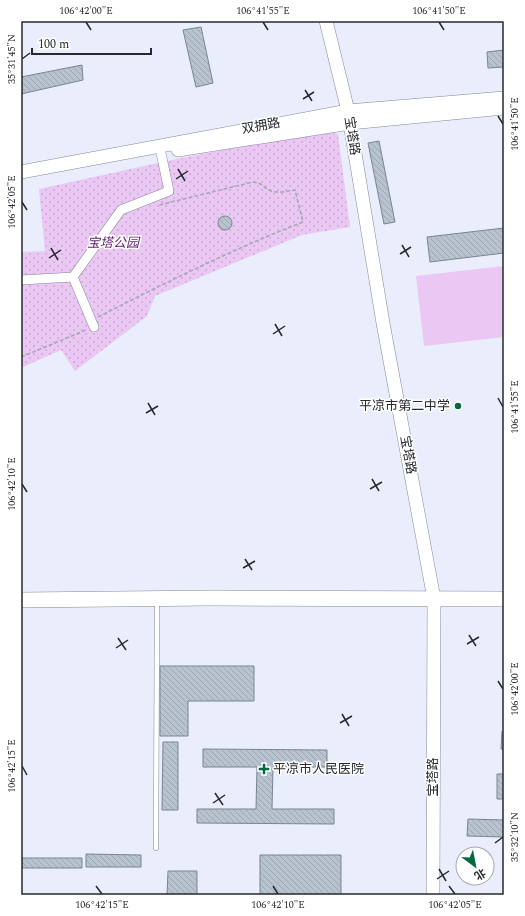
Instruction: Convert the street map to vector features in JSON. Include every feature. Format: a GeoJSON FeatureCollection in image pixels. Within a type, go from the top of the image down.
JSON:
{"type":"FeatureCollection","features":[{"type":"Feature","properties":{"kind":"main road","name":"宝塔路"},"geometry":{"type":"LineString","coordinates":[[326,21],[349,117],[383,323],[434,603],[433,895]]}},
{"type":"Feature","properties":{"kind":"main road","name":"双拥路"},"geometry":{"type":"LineString","coordinates":[[21,172],[349,117],[504,98]]}},
{"type":"Feature","properties":{"kind":"main road","name":"双拥路"},"geometry":{"type":"LineString","coordinates":[[21,180],[349,117],[504,108]]}},
{"type":"Feature","properties":{"kind":"main road"},"geometry":{"type":"LineString","coordinates":[[21,600],[267,603],[434,603],[504,599]]}},
{"type":"Feature","properties":{"kind":"main road"},"geometry":{"type":"LineString","coordinates":[[21,608],[157,607],[267,603]]}},
{"type":"Feature","properties":{"kind":"main road"},"geometry":{"type":"LineString","coordinates":[[434,603],[504,608]]}},
{"type":"Feature","properties":{"kind":"street"},"geometry":{"type":"LineString","coordinates":[[73,277],[121,210],[169,191],[161,153]]}},
{"type":"Feature","properties":{"kind":"street"},"geometry":{"type":"LineString","coordinates":[[21,280],[73,277]]}},
{"type":"Feature","properties":{"kind":"street"},"geometry":{"type":"LineString","coordinates":[[73,277],[92,324]]}},
{"type":"Feature","properties":{"kind":"lane"},"geometry":{"type":"LineString","coordinates":[[156,848],[157,607]]}},
{"type":"Feature","properties":{"kind":"path"},"geometry":{"type":"LineString","coordinates":[[21,357],[92,324],[136,297],[264,237],[303,222],[295,190],[277,192],[270,191],[262,183],[253,182],[153,206]]}},
{"type":"Feature","properties":{"kind":"green space","name":"宝塔公园"},"geometry":{"type":"Polygon","coordinates":[[[326,132],[338,134],[350,227],[302,235],[155,296],[147,316],[75,371],[61,350],[21,368],[21,252],[45,251],[39,189],[181,158],[299,135],[326,132]]]}},
{"type":"Feature","properties":{"kind":"green space"},"geometry":{"type":"Polygon","coordinates":[[[504,266],[504,337],[424,346],[416,276],[504,266]]]}},
{"type":"Feature","properties":{"kind":"building"},"geometry":{"type":"Polygon","coordinates":[[[201,27],[213,83],[196,87],[183,30],[201,27]]]}},
{"type":"Feature","properties":{"kind":"building"},"geometry":{"type":"Polygon","coordinates":[[[504,50],[504,67],[488,68],[487,52],[504,50]]]}},
{"type":"Feature","properties":{"kind":"building"},"geometry":{"type":"Polygon","coordinates":[[[82,65],[83,80],[21,94],[21,77],[82,65]]]}},
{"type":"Feature","properties":{"kind":"building"},"geometry":{"type":"Polygon","coordinates":[[[379,141],[395,222],[384,224],[368,143],[379,141]]]}},
{"type":"Feature","properties":{"kind":"building"},"geometry":{"type":"Polygon","coordinates":[[[225,216],[230,218],[232,223],[230,228],[225,230],[220,228],[218,223],[220,218],[225,216]]]}},
{"type":"Feature","properties":{"kind":"building"},"geometry":{"type":"Polygon","coordinates":[[[504,228],[504,253],[430,262],[427,237],[504,228]]]}},
{"type":"Feature","properties":{"kind":"building"},"geometry":{"type":"Polygon","coordinates":[[[160,666],[254,666],[254,701],[188,701],[188,736],[160,736],[160,666]]]}},
{"type":"Feature","properties":{"kind":"building"},"geometry":{"type":"Polygon","coordinates":[[[502,731],[504,732],[504,749],[501,749],[502,731]]]}},
{"type":"Feature","properties":{"kind":"building"},"geometry":{"type":"Polygon","coordinates":[[[163,742],[178,742],[178,810],[162,810],[163,742]]]}},
{"type":"Feature","properties":{"kind":"building"},"geometry":{"type":"Polygon","coordinates":[[[203,749],[327,750],[327,767],[273,767],[272,809],[334,809],[334,824],[197,823],[197,809],[256,809],[257,767],[203,767],[203,749]]]}},
{"type":"Feature","properties":{"kind":"building"},"geometry":{"type":"Polygon","coordinates":[[[497,774],[504,774],[504,799],[497,799],[497,774]]]}},
{"type":"Feature","properties":{"kind":"building"},"geometry":{"type":"Polygon","coordinates":[[[468,819],[504,820],[504,837],[467,836],[468,819]]]}},
{"type":"Feature","properties":{"kind":"building"},"geometry":{"type":"Polygon","coordinates":[[[86,854],[141,855],[141,867],[86,867],[86,854]]]}},
{"type":"Feature","properties":{"kind":"building"},"geometry":{"type":"Polygon","coordinates":[[[260,855],[341,855],[341,895],[260,895],[260,855]]]}},
{"type":"Feature","properties":{"kind":"building"},"geometry":{"type":"Polygon","coordinates":[[[22,858],[82,858],[82,868],[22,868],[22,858]]]}},
{"type":"Feature","properties":{"kind":"building"},"geometry":{"type":"Polygon","coordinates":[[[168,871],[197,871],[197,895],[167,895],[168,871]]]}},
{"type":"Feature","properties":{"kind":"place","name":"平凉市第二中学"},"geometry":{"type":"Point","coordinates":[458,406]}},
{"type":"Feature","properties":{"kind":"place","name":"平凉市人民医院"},"geometry":{"type":"Point","coordinates":[264,769]}}]}
